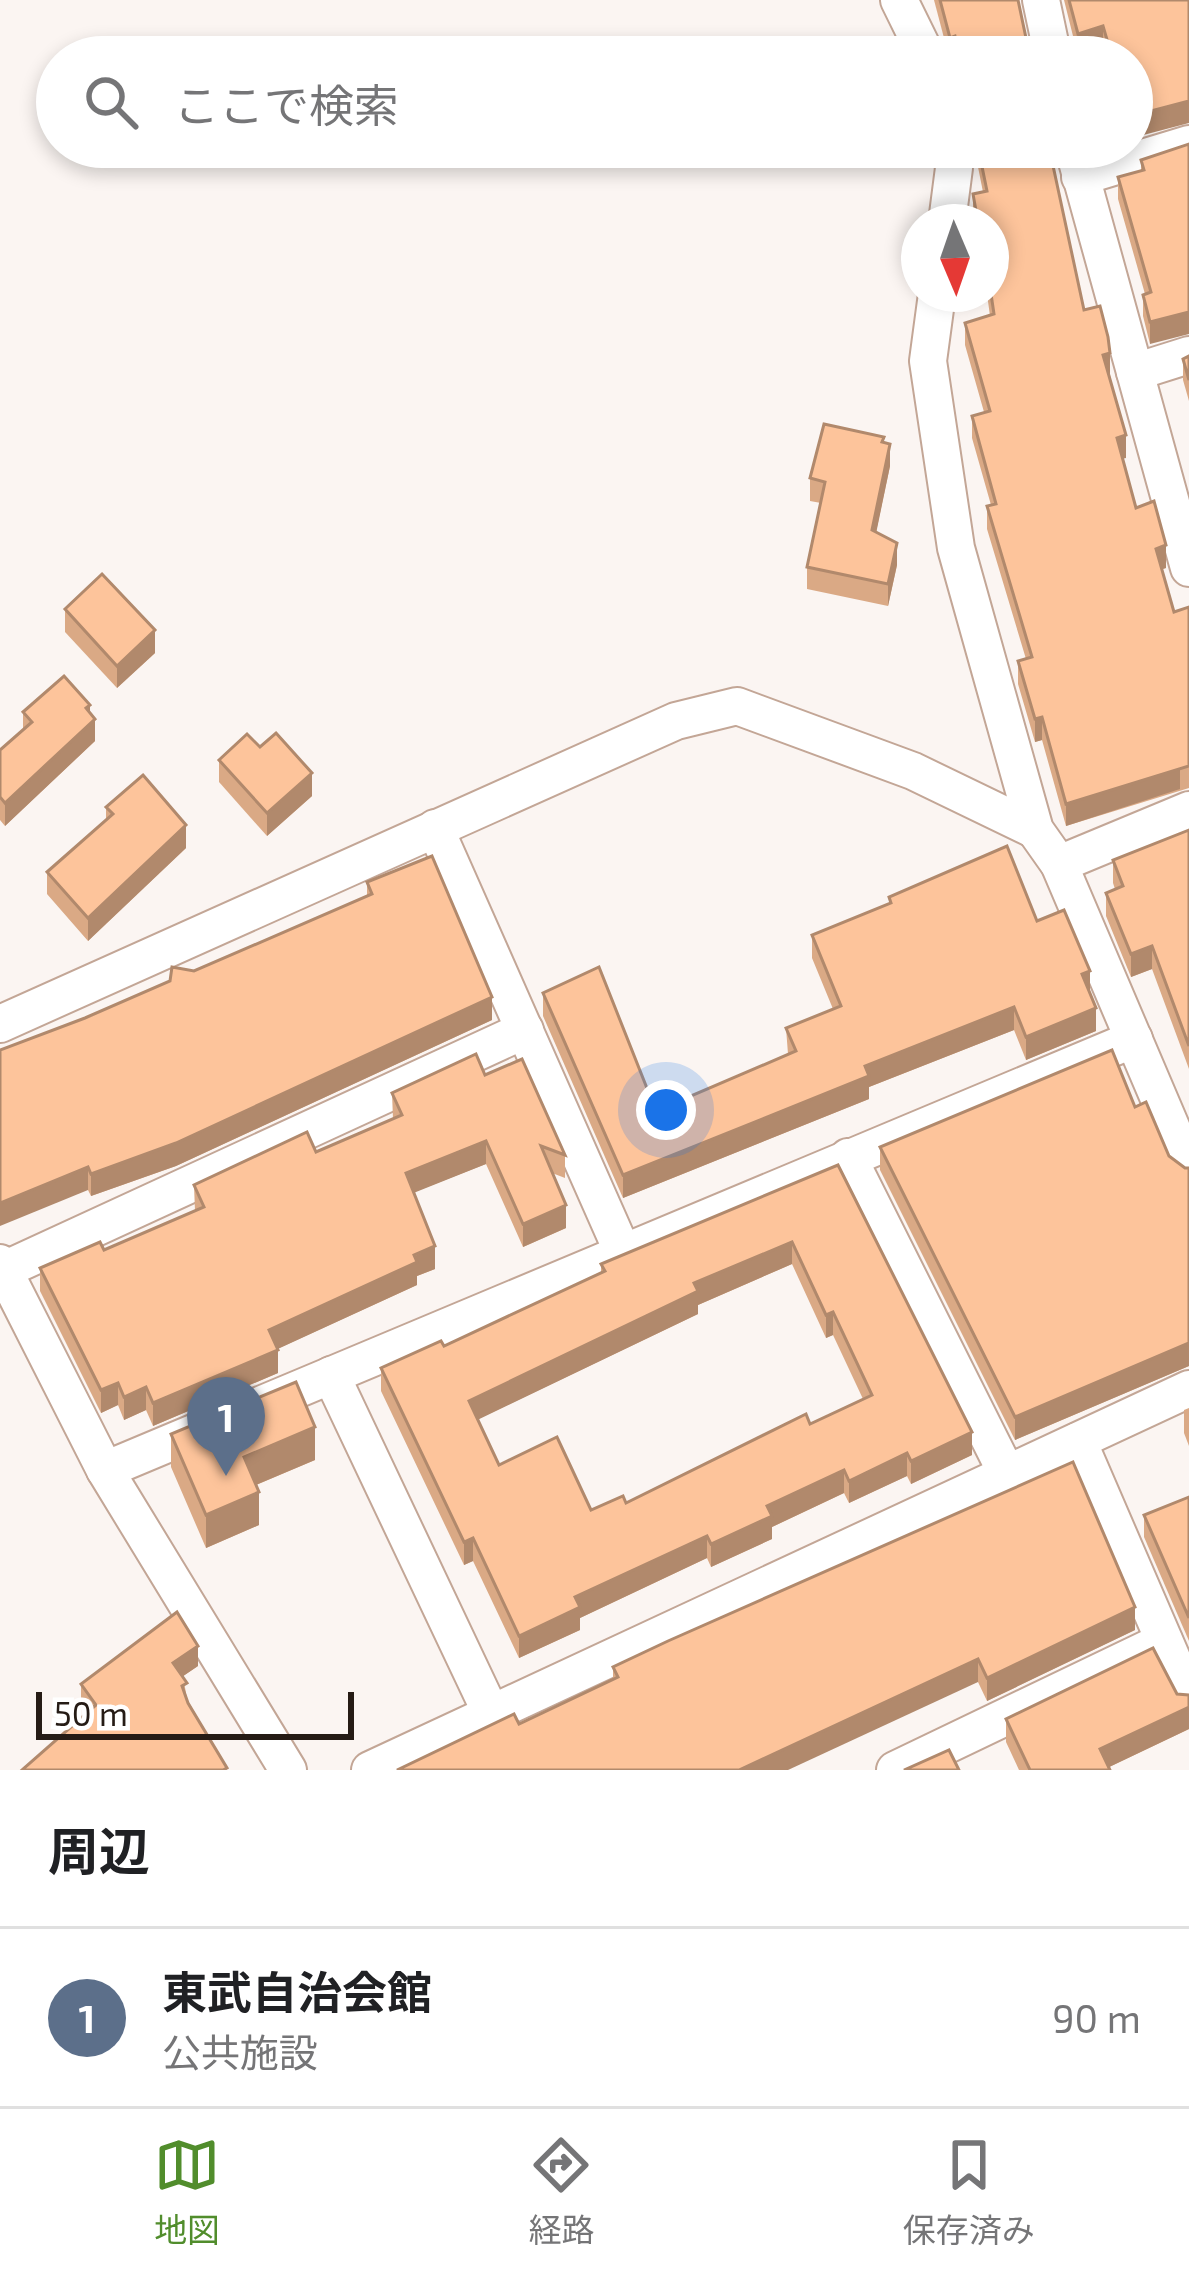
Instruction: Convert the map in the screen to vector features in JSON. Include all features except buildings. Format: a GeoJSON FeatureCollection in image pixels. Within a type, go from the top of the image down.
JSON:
{"type":"FeatureCollection","features":[{"type":"Feature","properties":{"kind":"street"},"geometry":{"type":"LineString","coordinates":[[899,0],[917,36]]}},
{"type":"Feature","properties":{"kind":"street"},"geometry":{"type":"LineString","coordinates":[[1041,0],[1049,36]]}},
{"type":"Feature","properties":{"kind":"street"},"geometry":{"type":"LineString","coordinates":[[1153,150],[1189,144]]}},
{"type":"Feature","properties":{"kind":"street"},"geometry":{"type":"LineString","coordinates":[[949,204],[954,168]]}},
{"type":"Feature","properties":{"kind":"street"},"geometry":{"type":"LineString","coordinates":[[1079,168],[1189,568]]}},
{"type":"Feature","properties":{"kind":"street"},"geometry":{"type":"LineString","coordinates":[[935,312],[928,361],[956,548],[1035,830],[1059,864],[1189,1169]]}},
{"type":"Feature","properties":{"kind":"street"},"geometry":{"type":"LineString","coordinates":[[1135,373],[1189,355]]}},
{"type":"Feature","properties":{"kind":"street"},"geometry":{"type":"LineString","coordinates":[[0,1024],[676,721],[736,706],[913,771],[1035,830]]}},
{"type":"Feature","properties":{"kind":"street"},"geometry":{"type":"LineString","coordinates":[[1059,864],[1189,810]]}},
{"type":"Feature","properties":{"kind":"street"},"geometry":{"type":"LineString","coordinates":[[435,829],[623,1253]]}},
{"type":"Feature","properties":{"kind":"street"},"geometry":{"type":"LineString","coordinates":[[288,1770],[105,1470],[2,1266],[525,1030]]}},
{"type":"Feature","properties":{"kind":"street"},"geometry":{"type":"LineString","coordinates":[[105,1470],[1134,1039]]}},
{"type":"Feature","properties":{"kind":"street"},"geometry":{"type":"LineString","coordinates":[[848,1157],[1007,1474]]}},
{"type":"Feature","properties":{"kind":"street"},"geometry":{"type":"LineString","coordinates":[[331,1375],[491,1713]]}},
{"type":"Feature","properties":{"kind":"street"},"geometry":{"type":"LineString","coordinates":[[370,1770],[1189,1389]]}},
{"type":"Feature","properties":{"kind":"street"},"geometry":{"type":"LineString","coordinates":[[1078,1441],[1189,1698]]}},
{"type":"Feature","properties":{"kind":"street"},"geometry":{"type":"LineString","coordinates":[[895,1770],[1164,1641]]}},
{"type":"Feature","properties":{"kind":"place","name":"東武自治会館"},"geometry":{"type":"Point","coordinates":[226,1476]}}]}
